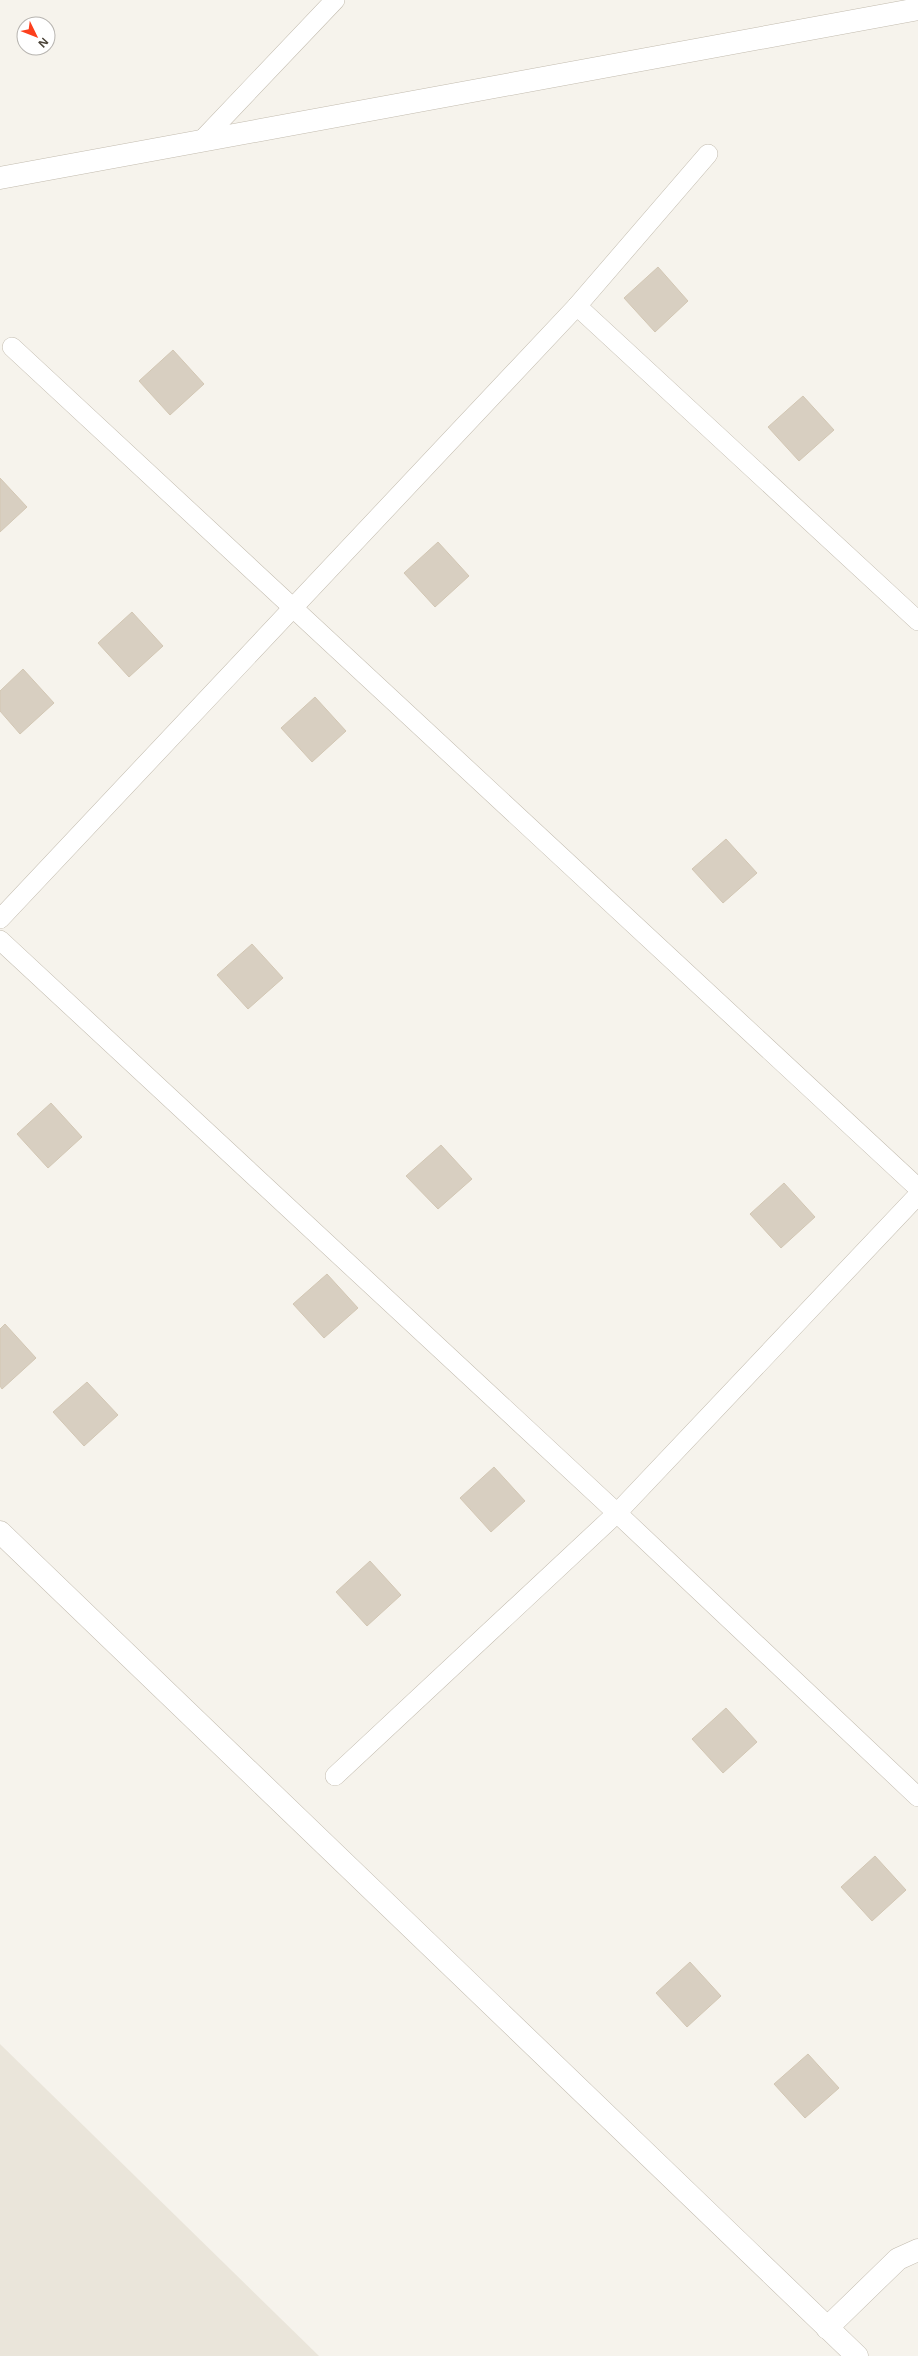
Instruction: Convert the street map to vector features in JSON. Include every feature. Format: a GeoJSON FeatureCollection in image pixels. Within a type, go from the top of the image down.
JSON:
{"type":"FeatureCollection","features":[{"type":"Feature","properties":{"kind":"street"},"geometry":{"type":"LineString","coordinates":[[0,178],[918,9]]}},
{"type":"Feature","properties":{"kind":"street"},"geometry":{"type":"LineString","coordinates":[[0,1532],[856,2356]]}},
{"type":"Feature","properties":{"kind":"street"},"geometry":{"type":"LineString","coordinates":[[827,2328],[898,2258],[918,2250]]}},
{"type":"Feature","properties":{"kind":"lane"},"geometry":{"type":"LineString","coordinates":[[202,140],[335,0]]}},
{"type":"Feature","properties":{"kind":"lane"},"geometry":{"type":"LineString","coordinates":[[0,919],[577,306],[708,154]]}},
{"type":"Feature","properties":{"kind":"lane"},"geometry":{"type":"LineString","coordinates":[[577,306],[918,621]]}},
{"type":"Feature","properties":{"kind":"lane"},"geometry":{"type":"LineString","coordinates":[[12,347],[918,1188]]}},
{"type":"Feature","properties":{"kind":"lane"},"geometry":{"type":"LineString","coordinates":[[0,940],[617,1513],[918,1797]]}},
{"type":"Feature","properties":{"kind":"lane"},"geometry":{"type":"LineString","coordinates":[[335,1776],[617,1513],[918,1195]]}},
{"type":"Feature","properties":{"kind":"shaded area"},"geometry":{"type":"Polygon","coordinates":[[[0,2044],[319,2356],[0,2356],[0,2044]]]}},
{"type":"Feature","properties":{"kind":"building"},"geometry":{"type":"Polygon","coordinates":[[[658,267],[688,301],[655,332],[624,298],[658,267]]]}},
{"type":"Feature","properties":{"kind":"building"},"geometry":{"type":"Polygon","coordinates":[[[173,350],[204,384],[170,415],[139,381],[173,350]]]}},
{"type":"Feature","properties":{"kind":"building"},"geometry":{"type":"Polygon","coordinates":[[[803,396],[834,430],[799,461],[768,427],[803,396]]]}},
{"type":"Feature","properties":{"kind":"building"},"geometry":{"type":"Polygon","coordinates":[[[0,478],[27,507],[0,532],[0,478]]]}},
{"type":"Feature","properties":{"kind":"building"},"geometry":{"type":"Polygon","coordinates":[[[438,542],[469,576],[435,607],[404,573],[438,542]]]}},
{"type":"Feature","properties":{"kind":"building"},"geometry":{"type":"Polygon","coordinates":[[[132,612],[163,646],[129,677],[98,643],[132,612]]]}},
{"type":"Feature","properties":{"kind":"building"},"geometry":{"type":"Polygon","coordinates":[[[23,669],[54,703],[20,734],[0,711],[0,691],[23,669]]]}},
{"type":"Feature","properties":{"kind":"building"},"geometry":{"type":"Polygon","coordinates":[[[315,697],[346,731],[312,762],[281,728],[315,697]]]}},
{"type":"Feature","properties":{"kind":"building"},"geometry":{"type":"Polygon","coordinates":[[[726,839],[757,873],[723,903],[692,869],[726,839]]]}},
{"type":"Feature","properties":{"kind":"building"},"geometry":{"type":"Polygon","coordinates":[[[252,944],[283,978],[248,1009],[217,975],[252,944]]]}},
{"type":"Feature","properties":{"kind":"building"},"geometry":{"type":"Polygon","coordinates":[[[51,1103],[82,1137],[48,1168],[17,1134],[51,1103]]]}},
{"type":"Feature","properties":{"kind":"building"},"geometry":{"type":"Polygon","coordinates":[[[441,1145],[472,1179],[438,1209],[406,1176],[441,1145]]]}},
{"type":"Feature","properties":{"kind":"building"},"geometry":{"type":"Polygon","coordinates":[[[784,1183],[815,1217],[781,1248],[750,1214],[784,1183]]]}},
{"type":"Feature","properties":{"kind":"building"},"geometry":{"type":"Polygon","coordinates":[[[327,1274],[358,1308],[324,1338],[293,1304],[327,1274]]]}},
{"type":"Feature","properties":{"kind":"building"},"geometry":{"type":"Polygon","coordinates":[[[5,1324],[36,1358],[2,1389],[0,1386],[0,1329],[5,1324]]]}},
{"type":"Feature","properties":{"kind":"building"},"geometry":{"type":"Polygon","coordinates":[[[87,1382],[118,1415],[84,1446],[53,1412],[87,1382]]]}},
{"type":"Feature","properties":{"kind":"building"},"geometry":{"type":"Polygon","coordinates":[[[494,1467],[525,1501],[491,1532],[460,1498],[494,1467]]]}},
{"type":"Feature","properties":{"kind":"building"},"geometry":{"type":"Polygon","coordinates":[[[370,1561],[401,1595],[367,1626],[336,1592],[370,1561]]]}},
{"type":"Feature","properties":{"kind":"building"},"geometry":{"type":"Polygon","coordinates":[[[726,1708],[757,1742],[723,1773],[692,1739],[726,1708]]]}},
{"type":"Feature","properties":{"kind":"building"},"geometry":{"type":"Polygon","coordinates":[[[875,1856],[906,1890],[872,1921],[841,1887],[875,1856]]]}},
{"type":"Feature","properties":{"kind":"building"},"geometry":{"type":"Polygon","coordinates":[[[690,1962],[721,1996],[687,2027],[656,1993],[690,1962]]]}},
{"type":"Feature","properties":{"kind":"building"},"geometry":{"type":"Polygon","coordinates":[[[808,2054],[839,2088],[805,2118],[774,2084],[808,2054]]]}}]}
